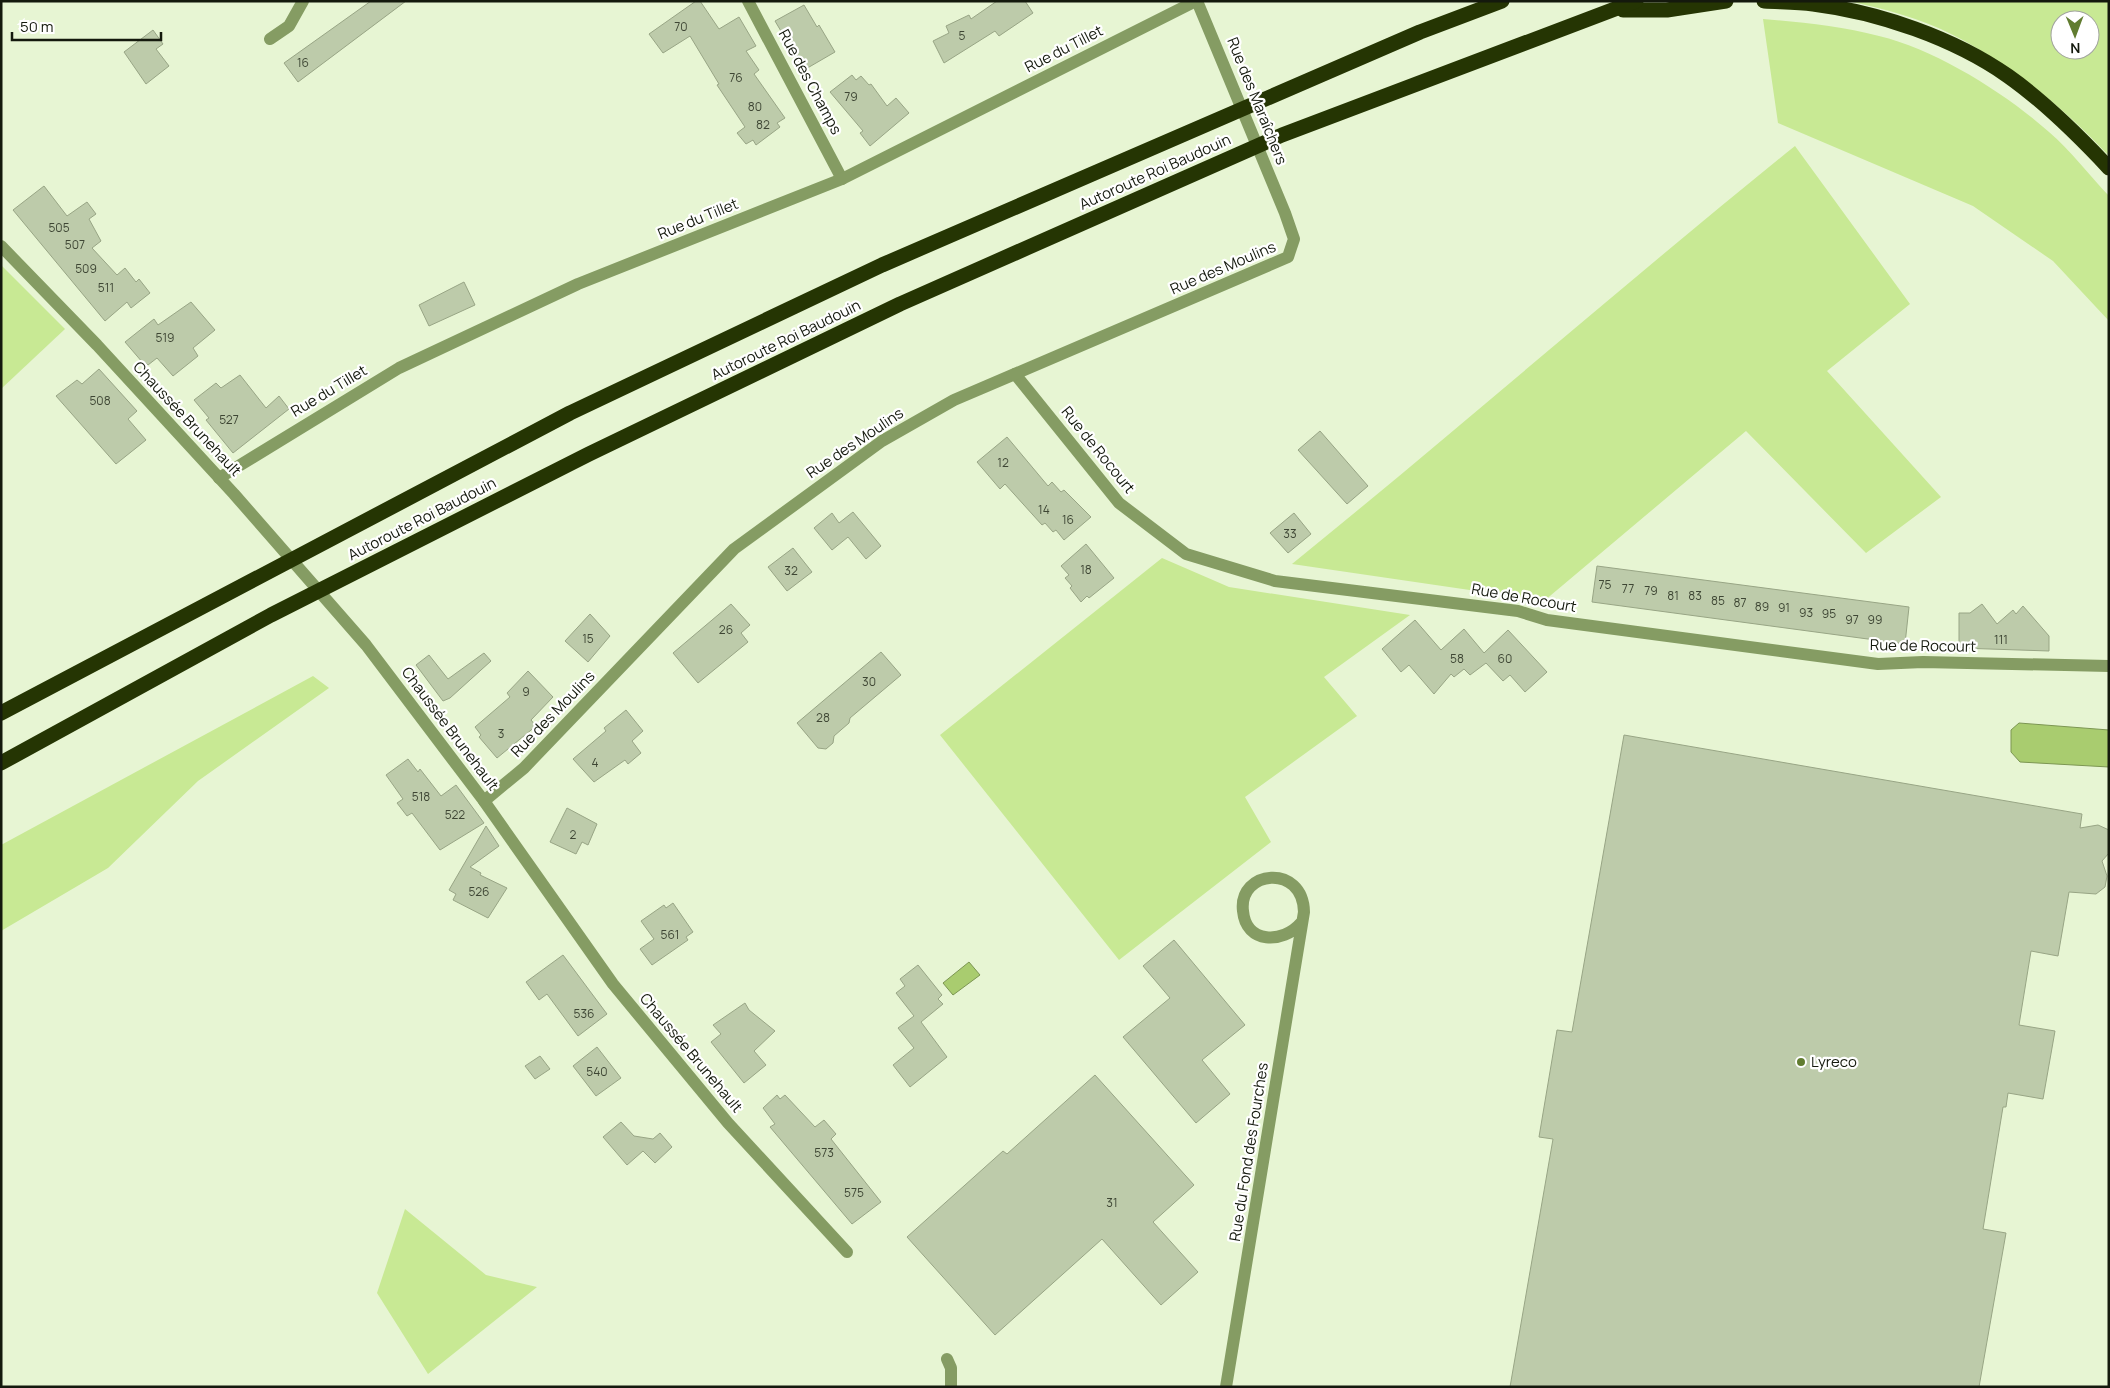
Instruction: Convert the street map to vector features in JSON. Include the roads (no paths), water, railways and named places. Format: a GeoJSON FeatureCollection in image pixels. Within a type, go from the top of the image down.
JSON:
{"type":"FeatureCollection","features":[{"type":"Feature","properties":{"kind":"highway","name":"Autoroute Roi Baudouin"},"geometry":{"type":"LineString","coordinates":[[1,713],[570,413],[873,269],[1420,32],[1502,1]]}},
{"type":"Feature","properties":{"kind":"highway","name":"Autoroute Roi Baudouin"},"geometry":{"type":"LineString","coordinates":[[1,764],[271,615],[590,454],[900,304],[1282,135],[1636,1]]}},
{"type":"Feature","properties":{"kind":"highway"},"geometry":{"type":"LineString","coordinates":[[1614,9],[1667,10],[1726,1]]}},
{"type":"Feature","properties":{"kind":"highway"},"geometry":{"type":"LineString","coordinates":[[1764,1],[1814,4],[1886,19],[1947,42],[2008,76],[2072,129],[2109,168]]}},
{"type":"Feature","properties":{"kind":"street"},"geometry":{"type":"LineString","coordinates":[[270,39],[289,26],[303,1]]}},
{"type":"Feature","properties":{"kind":"street","name":"Rue des Champs"},"geometry":{"type":"LineString","coordinates":[[748,1],[842,179]]}},
{"type":"Feature","properties":{"kind":"street","name":"Rue du Tillet"},"geometry":{"type":"LineString","coordinates":[[219,478],[399,368],[578,284],[842,179],[1196,1]]}},
{"type":"Feature","properties":{"kind":"street","name":"Rue des Maraîchers"},"geometry":{"type":"LineString","coordinates":[[1196,1],[1215,42],[1285,213]]}},
{"type":"Feature","properties":{"kind":"street","name":"Rue des Moulins"},"geometry":{"type":"LineString","coordinates":[[484,801],[524,768],[734,549],[882,441],[954,400],[1288,257],[1294,240],[1285,213]]}},
{"type":"Feature","properties":{"kind":"street","name":"Chaussée Brunehault"},"geometry":{"type":"LineString","coordinates":[[1,246],[98,345],[244,505],[366,645],[484,801],[613,984],[728,1122],[847,1252]]}},
{"type":"Feature","properties":{"kind":"street","name":"Rue de Rocourt"},"geometry":{"type":"LineString","coordinates":[[1015,374],[1118,503],[1186,554],[1275,581],[1518,611],[1546,620],[1878,664],[1923,662],[2109,666]]}},
{"type":"Feature","properties":{"kind":"street","name":"Rue du Fond des Fourches"},"geometry":{"type":"LineString","coordinates":[[1226,1387],[1304,912],[1304,902],[1296,887],[1288,880],[1278,877],[1264,878],[1247,891],[1243,912],[1246,922],[1252,930],[1264,937],[1274,939],[1290,934],[1301,923]]}},
{"type":"Feature","properties":{"kind":"street"},"geometry":{"type":"LineString","coordinates":[[947,1359],[951,1368],[951,1387]]}},
{"type":"Feature","properties":{"kind":"place","name":"Lyreco"},"geometry":{"type":"Point","coordinates":[1801,1062]}}]}
